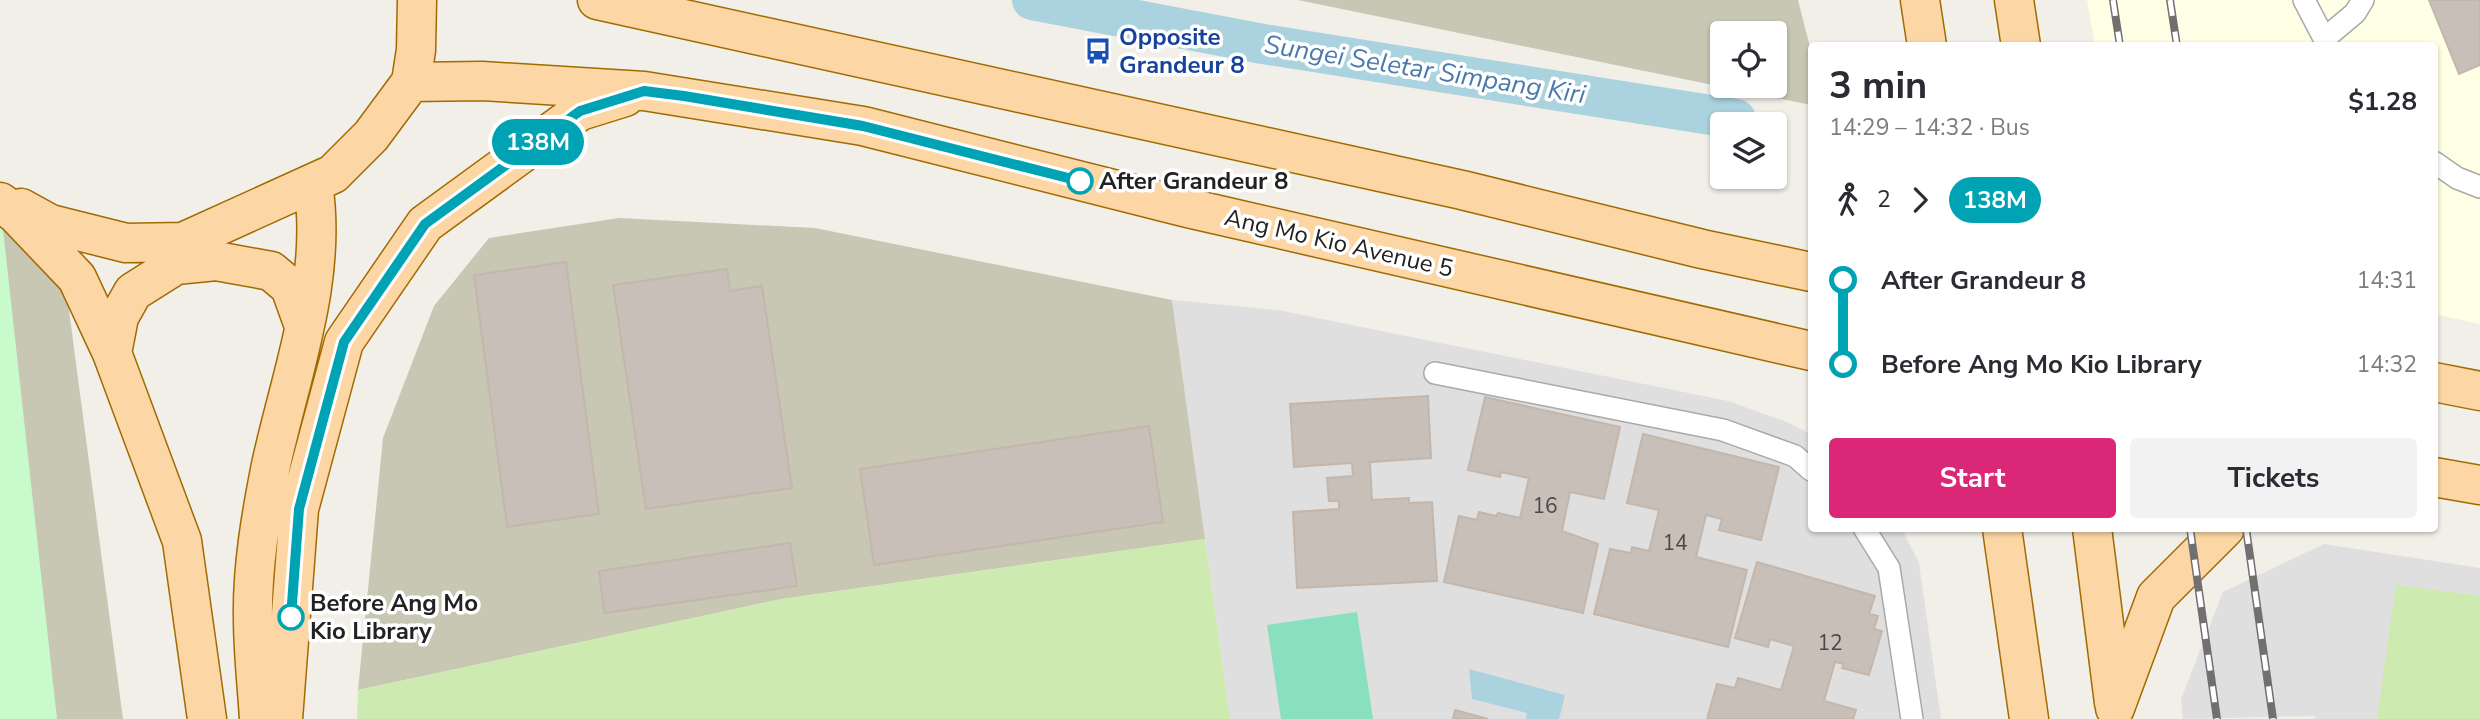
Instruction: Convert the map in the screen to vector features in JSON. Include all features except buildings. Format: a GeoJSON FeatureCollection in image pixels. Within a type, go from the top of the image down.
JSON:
{"type":"FeatureCollection","features":[{"type":"Feature","properties":{"kind":"main road"},"geometry":{"type":"LineString","coordinates":[[0,196],[50,224],[126,243],[183,242],[313,184],[333,174],[371,136],[411,82],[416,50],[417,0]]}},
{"type":"Feature","properties":{"kind":"main road"},"geometry":{"type":"LineString","coordinates":[[597,0],[1448,187],[1702,249],[1808,271]]}},
{"type":"Feature","properties":{"kind":"main road"},"geometry":{"type":"LineString","coordinates":[[1920,0],[1926,42]]}},
{"type":"Feature","properties":{"kind":"main road"},"geometry":{"type":"LineString","coordinates":[[2014,0],[2020,42]]}},
{"type":"Feature","properties":{"kind":"main road","name":"Ang Mo Kio Avenue 5"},"geometry":{"type":"LineString","coordinates":[[411,82],[482,81],[644,91],[863,126],[1188,208],[1808,350]]}},
{"type":"Feature","properties":{"kind":"main road"},"geometry":{"type":"LineString","coordinates":[[283,719],[299,509],[344,342],[425,224],[580,111],[644,91]]}},
{"type":"Feature","properties":{"kind":"main road"},"geometry":{"type":"LineString","coordinates":[[259,719],[253,618],[256,561],[271,466],[304,326],[317,257],[318,218],[313,184]]}},
{"type":"Feature","properties":{"kind":"main road"},"geometry":{"type":"LineString","coordinates":[[0,202],[16,214],[77,278],[112,353],[182,541],[207,719]]}},
{"type":"Feature","properties":{"kind":"main road"},"geometry":{"type":"LineString","coordinates":[[112,353],[119,317],[133,292],[176,265],[216,261],[271,271],[290,287],[304,326]]}},
{"type":"Feature","properties":{"kind":"main road"},"geometry":{"type":"LineString","coordinates":[[1765,342],[1808,366]]}},
{"type":"Feature","properties":{"kind":"main road"},"geometry":{"type":"LineString","coordinates":[[2438,383],[2480,391]]}},
{"type":"Feature","properties":{"kind":"main road"},"geometry":{"type":"LineString","coordinates":[[2438,478],[2480,485]]}},
{"type":"Feature","properties":{"kind":"main road"},"geometry":{"type":"LineString","coordinates":[[1977,532],[2015,629]]}},
{"type":"Feature","properties":{"kind":"main road"},"geometry":{"type":"LineString","coordinates":[[2003,532],[2029,719]]}},
{"type":"Feature","properties":{"kind":"main road"},"geometry":{"type":"LineString","coordinates":[[2092,532],[2115,713]]}},
{"type":"Feature","properties":{"kind":"main road"},"geometry":{"type":"LineString","coordinates":[[2115,713],[2156,597],[2221,532]]}},
{"type":"Feature","properties":{"kind":"lane"},"geometry":{"type":"LineString","coordinates":[[2305,0],[2326,42],[2363,0]]}},
{"type":"Feature","properties":{"kind":"lane"},"geometry":{"type":"LineString","coordinates":[[2438,165],[2457,178],[2480,187]]}},
{"type":"Feature","properties":{"kind":"lane"},"geometry":{"type":"LineString","coordinates":[[1435,373],[1723,430],[1796,456],[1808,467]]}},
{"type":"Feature","properties":{"kind":"lane"},"geometry":{"type":"LineString","coordinates":[[1866,532],[1889,568],[1912,719]]}},
{"type":"Feature","properties":{"kind":"shaded area"},"geometry":{"type":"Polygon","coordinates":[[[1298,0],[1798,0],[1809,42],[1808,104],[1777,98],[1787,98],[1787,21],[1710,21],[1710,84],[1298,0]]]}},
{"type":"Feature","properties":{"kind":"shaded area"},"geometry":{"type":"Polygon","coordinates":[[[2087,0],[2480,0],[2480,324],[2438,315],[2438,42],[2094,42],[2087,0]]]}},
{"type":"Feature","properties":{"kind":"shaded area"},"geometry":{"type":"Polygon","coordinates":[[[56,212],[123,719],[0,719],[0,215],[56,212]]]}},
{"type":"Feature","properties":{"kind":"shaded area"},"geometry":{"type":"Polygon","coordinates":[[[619,218],[815,228],[1172,300],[1205,539],[782,599],[358,690],[383,438],[434,306],[489,238],[619,218]]]}},
{"type":"Feature","properties":{"kind":"shaded area"},"geometry":{"type":"Polygon","coordinates":[[[1172,300],[1278,310],[1728,401],[1808,432],[1808,532],[1904,532],[1919,563],[1941,719],[1230,719],[1172,300]]]}},
{"type":"Feature","properties":{"kind":"shaded area"},"geometry":{"type":"Polygon","coordinates":[[[2324,544],[2480,568],[2480,719],[2315,719],[2315,716],[2183,719],[2181,699],[2223,592],[2324,544]]]}},
{"type":"Feature","properties":{"kind":"green space"},"geometry":{"type":"Polygon","coordinates":[[[0,202],[57,719],[0,719],[0,202]]]}},
{"type":"Feature","properties":{"kind":"green space"},"geometry":{"type":"Polygon","coordinates":[[[1205,539],[1230,719],[357,719],[358,690],[782,599],[1205,539]]]}},
{"type":"Feature","properties":{"kind":"green space"},"geometry":{"type":"Polygon","coordinates":[[[2396,585],[2480,596],[2480,719],[2377,719],[2396,585]]]}},
{"type":"Feature","properties":{"kind":"green space"},"geometry":{"type":"Polygon","coordinates":[[[1357,612],[1373,719],[1281,719],[1267,625],[1357,612]]]}},
{"type":"Feature","properties":{"kind":"water"},"geometry":{"type":"Polygon","coordinates":[[[1469,669],[1565,695],[1559,719],[1526,719],[1527,713],[1472,699],[1469,669]]]}},
{"type":"Feature","properties":{"kind":"waterway","name":"Sungei Seletar Simpang Kiri"},"geometry":{"type":"LineString","coordinates":[[1032,0],[1263,44],[1710,115]]}},
{"type":"Feature","properties":{"kind":"railway"},"geometry":{"type":"LineString","coordinates":[[2113,0],[2119,42]]}},
{"type":"Feature","properties":{"kind":"railway"},"geometry":{"type":"LineString","coordinates":[[2170,0],[2176,42]]}},
{"type":"Feature","properties":{"kind":"railway"},"geometry":{"type":"LineString","coordinates":[[2191,532],[2217,719]]}},
{"type":"Feature","properties":{"kind":"railway"},"geometry":{"type":"LineString","coordinates":[[2247,532],[2273,719]]}},
{"type":"Feature","properties":{"kind":"bus line","name":"138M"},"geometry":{"type":"LineString","coordinates":[[291,617],[299,509],[344,342],[425,224],[580,111],[644,91],[684,96],[863,126],[1080,181]]}},
{"type":"Feature","properties":{"kind":"place","name":"Opposite Grandeur 8"},"geometry":{"type":"Point","coordinates":[1098,51]}},
{"type":"Feature","properties":{"kind":"place","name":"After Grandeur 8"},"geometry":{"type":"Point","coordinates":[1080,181]}},
{"type":"Feature","properties":{"kind":"place","name":"Before Ang Mo Kio Library"},"geometry":{"type":"Point","coordinates":[291,617]}}]}
